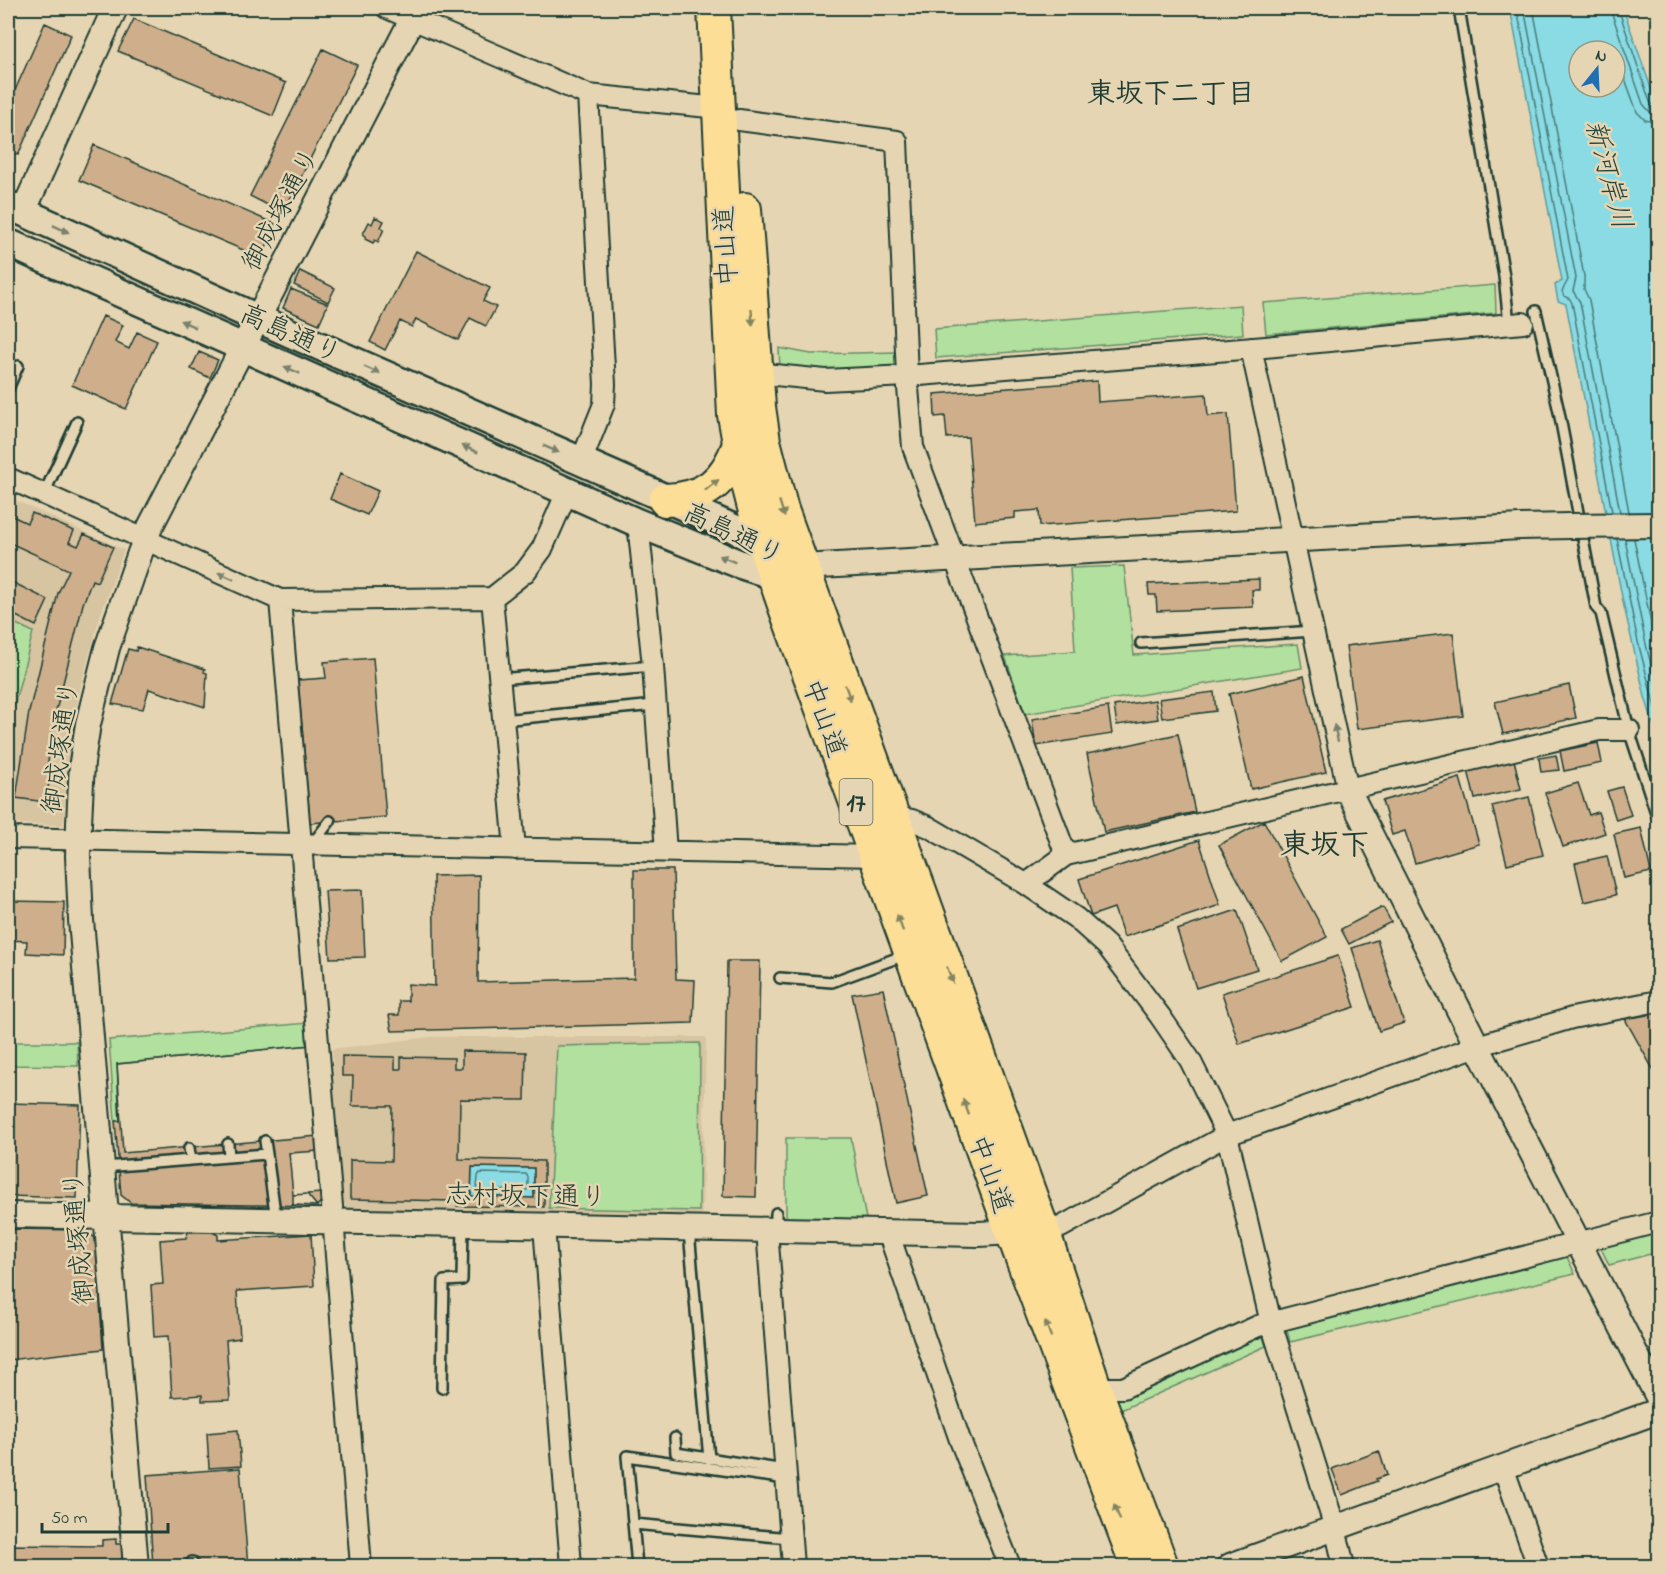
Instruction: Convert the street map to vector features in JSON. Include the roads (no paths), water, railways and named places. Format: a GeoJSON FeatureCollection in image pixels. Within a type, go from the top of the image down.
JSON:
{"type":"FeatureCollection","features":[{"type":"Feature","properties":{"kind":"highway","name":"中山道"},"geometry":{"type":"LineString","coordinates":[[714,8],[729,114],[759,407],[772,476],[782,510],[788,571],[876,856],[1012,1232],[1137,1566]]}},
{"type":"Feature","properties":{"kind":"highway","name":"中山道"},"geometry":{"type":"LineString","coordinates":[[732,8],[729,114],[731,373],[739,444],[763,542],[788,571],[893,816],[1042,1230],[1095,1388],[1161,1566]]}},
{"type":"Feature","properties":{"kind":"highway"},"geometry":{"type":"LineString","coordinates":[[665,500],[691,497],[714,485],[729,468],[739,444]]}},
{"type":"Feature","properties":{"kind":"main road","name":"高島通り"},"geometry":{"type":"LineString","coordinates":[[15,208],[256,318],[763,542]]}},
{"type":"Feature","properties":{"kind":"main road","name":"高島通り"},"geometry":{"type":"LineString","coordinates":[[8,243],[638,523],[742,565],[788,571]]}},
{"type":"Feature","properties":{"kind":"street"},"geometry":{"type":"LineString","coordinates":[[15,208],[115,8]]}},
{"type":"Feature","properties":{"kind":"street"},"geometry":{"type":"LineString","coordinates":[[387,8],[415,13],[588,95],[729,114],[897,141],[907,376],[913,447],[1066,855]]}},
{"type":"Feature","properties":{"kind":"street","name":"御成塚通り"},"geometry":{"type":"LineString","coordinates":[[136,1566],[106,1288],[106,1217],[81,920],[79,839],[82,762],[96,686],[118,612],[145,539],[256,318],[415,13]]}},
{"type":"Feature","properties":{"kind":"street"},"geometry":{"type":"LineString","coordinates":[[581,462],[604,404],[588,95]]}},
{"type":"Feature","properties":{"kind":"street"},"geometry":{"type":"LineString","coordinates":[[755,373],[825,380],[907,376],[1251,348],[1527,320]]}},
{"type":"Feature","properties":{"kind":"street"},"geometry":{"type":"LineString","coordinates":[[1251,348],[1348,790],[1477,1046],[1659,1397]]}},
{"type":"Feature","properties":{"kind":"street"},"geometry":{"type":"LineString","coordinates":[[8,478],[280,600],[492,598],[525,572],[542,549],[567,492]]}},
{"type":"Feature","properties":{"kind":"street"},"geometry":{"type":"LineString","coordinates":[[638,523],[653,666],[666,852]]}},
{"type":"Feature","properties":{"kind":"street"},"geometry":{"type":"LineString","coordinates":[[788,571],[953,557],[1292,539],[1570,526],[1659,525]]}},
{"type":"Feature","properties":{"kind":"street"},"geometry":{"type":"LineString","coordinates":[[492,598],[515,849]]}},
{"type":"Feature","properties":{"kind":"street"},"geometry":{"type":"LineString","coordinates":[[280,600],[306,844],[325,1177],[333,1221],[361,1566]]}},
{"type":"Feature","properties":{"kind":"street"},"geometry":{"type":"LineString","coordinates":[[1026,885],[1066,855],[1599,730],[1629,730]]}},
{"type":"Feature","properties":{"kind":"street"},"geometry":{"type":"LineString","coordinates":[[893,816],[929,827],[1076,918],[1107,946],[1191,1060],[1227,1135],[1271,1323],[1335,1528],[1344,1566]]}},
{"type":"Feature","properties":{"kind":"street"},"geometry":{"type":"LineString","coordinates":[[8,838],[876,856]]}},
{"type":"Feature","properties":{"kind":"street"},"geometry":{"type":"LineString","coordinates":[[1042,1230],[1061,1227],[1227,1135],[1477,1046],[1572,1018],[1659,1001]]}},
{"type":"Feature","properties":{"kind":"street","name":"志村坂下通り"},"geometry":{"type":"LineString","coordinates":[[8,1215],[689,1228],[773,1224],[888,1232],[979,1234],[1042,1230]]}},
{"type":"Feature","properties":{"kind":"street"},"geometry":{"type":"LineString","coordinates":[[1095,1388],[1123,1388],[1258,1326],[1659,1222]]}},
{"type":"Feature","properties":{"kind":"street"},"geometry":{"type":"LineString","coordinates":[[773,1224],[793,1566]]}},
{"type":"Feature","properties":{"kind":"street"},"geometry":{"type":"LineString","coordinates":[[544,1226],[571,1566]]}},
{"type":"Feature","properties":{"kind":"street"},"geometry":{"type":"LineString","coordinates":[[888,1232],[960,1440],[1010,1566]]}},
{"type":"Feature","properties":{"kind":"street"},"geometry":{"type":"LineString","coordinates":[[1230,1566],[1659,1410]]}},
{"type":"Feature","properties":{"kind":"street"},"geometry":{"type":"LineString","coordinates":[[1503,1467],[1538,1566]]}},
{"type":"Feature","properties":{"kind":"lane"},"geometry":{"type":"LineString","coordinates":[[1459,8],[1504,276],[1527,320],[1577,502],[1585,554],[1629,730],[1659,819]]}},
{"type":"Feature","properties":{"kind":"lane"},"geometry":{"type":"LineString","coordinates":[[8,388],[18,366]]}},
{"type":"Feature","properties":{"kind":"lane"},"geometry":{"type":"LineString","coordinates":[[44,494],[77,422]]}},
{"type":"Feature","properties":{"kind":"lane"},"geometry":{"type":"LineString","coordinates":[[1141,644],[1313,631]]}},
{"type":"Feature","properties":{"kind":"lane"},"geometry":{"type":"LineString","coordinates":[[498,679],[653,666]]}},
{"type":"Feature","properties":{"kind":"lane"},"geometry":{"type":"LineString","coordinates":[[502,720],[655,705]]}},
{"type":"Feature","properties":{"kind":"lane"},"geometry":{"type":"LineString","coordinates":[[306,844],[330,821]]}},
{"type":"Feature","properties":{"kind":"lane"},"geometry":{"type":"LineString","coordinates":[[780,978],[832,982],[911,953]]}},
{"type":"Feature","properties":{"kind":"lane"},"geometry":{"type":"LineString","coordinates":[[265,1141],[276,1220]]}},
{"type":"Feature","properties":{"kind":"lane"},"geometry":{"type":"LineString","coordinates":[[228,1144],[229,1157]]}},
{"type":"Feature","properties":{"kind":"lane"},"geometry":{"type":"LineString","coordinates":[[189,1148],[191,1160]]}},
{"type":"Feature","properties":{"kind":"lane"},"geometry":{"type":"LineString","coordinates":[[155,1150],[156,1163]]}},
{"type":"Feature","properties":{"kind":"lane"},"geometry":{"type":"LineString","coordinates":[[102,1168],[267,1154]]}},
{"type":"Feature","properties":{"kind":"lane"},"geometry":{"type":"LineString","coordinates":[[442,1388],[444,1281],[462,1280],[464,1224]]}},
{"type":"Feature","properties":{"kind":"lane"},"geometry":{"type":"LineString","coordinates":[[689,1228],[708,1459]]}},
{"type":"Feature","properties":{"kind":"lane"},"geometry":{"type":"LineString","coordinates":[[675,1438],[676,1454],[786,1474]]}},
{"type":"Feature","properties":{"kind":"lane"},"geometry":{"type":"LineString","coordinates":[[637,1566],[627,1456],[786,1474]]}},
{"type":"Feature","properties":{"kind":"lane"},"geometry":{"type":"LineString","coordinates":[[633,1524],[790,1538]]}},
{"type":"Feature","properties":{"kind":"water","name":"新河岸川"},"geometry":{"type":"Polygon","coordinates":[[[1510,8],[1623,8],[1658,108],[1658,739],[1645,697],[1623,602],[1566,304],[1558,301],[1555,285],[1562,281],[1510,8]]]}},
{"type":"Feature","properties":{"kind":"water"},"geometry":{"type":"Polygon","coordinates":[[[472,1167],[534,1168],[534,1198],[471,1196],[472,1167]]]}},
{"type":"Feature","properties":{"kind":"district","name":"東坂下二丁目"},"geometry":{"type":"Point","coordinates":[1171,92]}},
{"type":"Feature","properties":{"kind":"district","name":"東坂下"},"geometry":{"type":"Point","coordinates":[1325,844]}}]}
